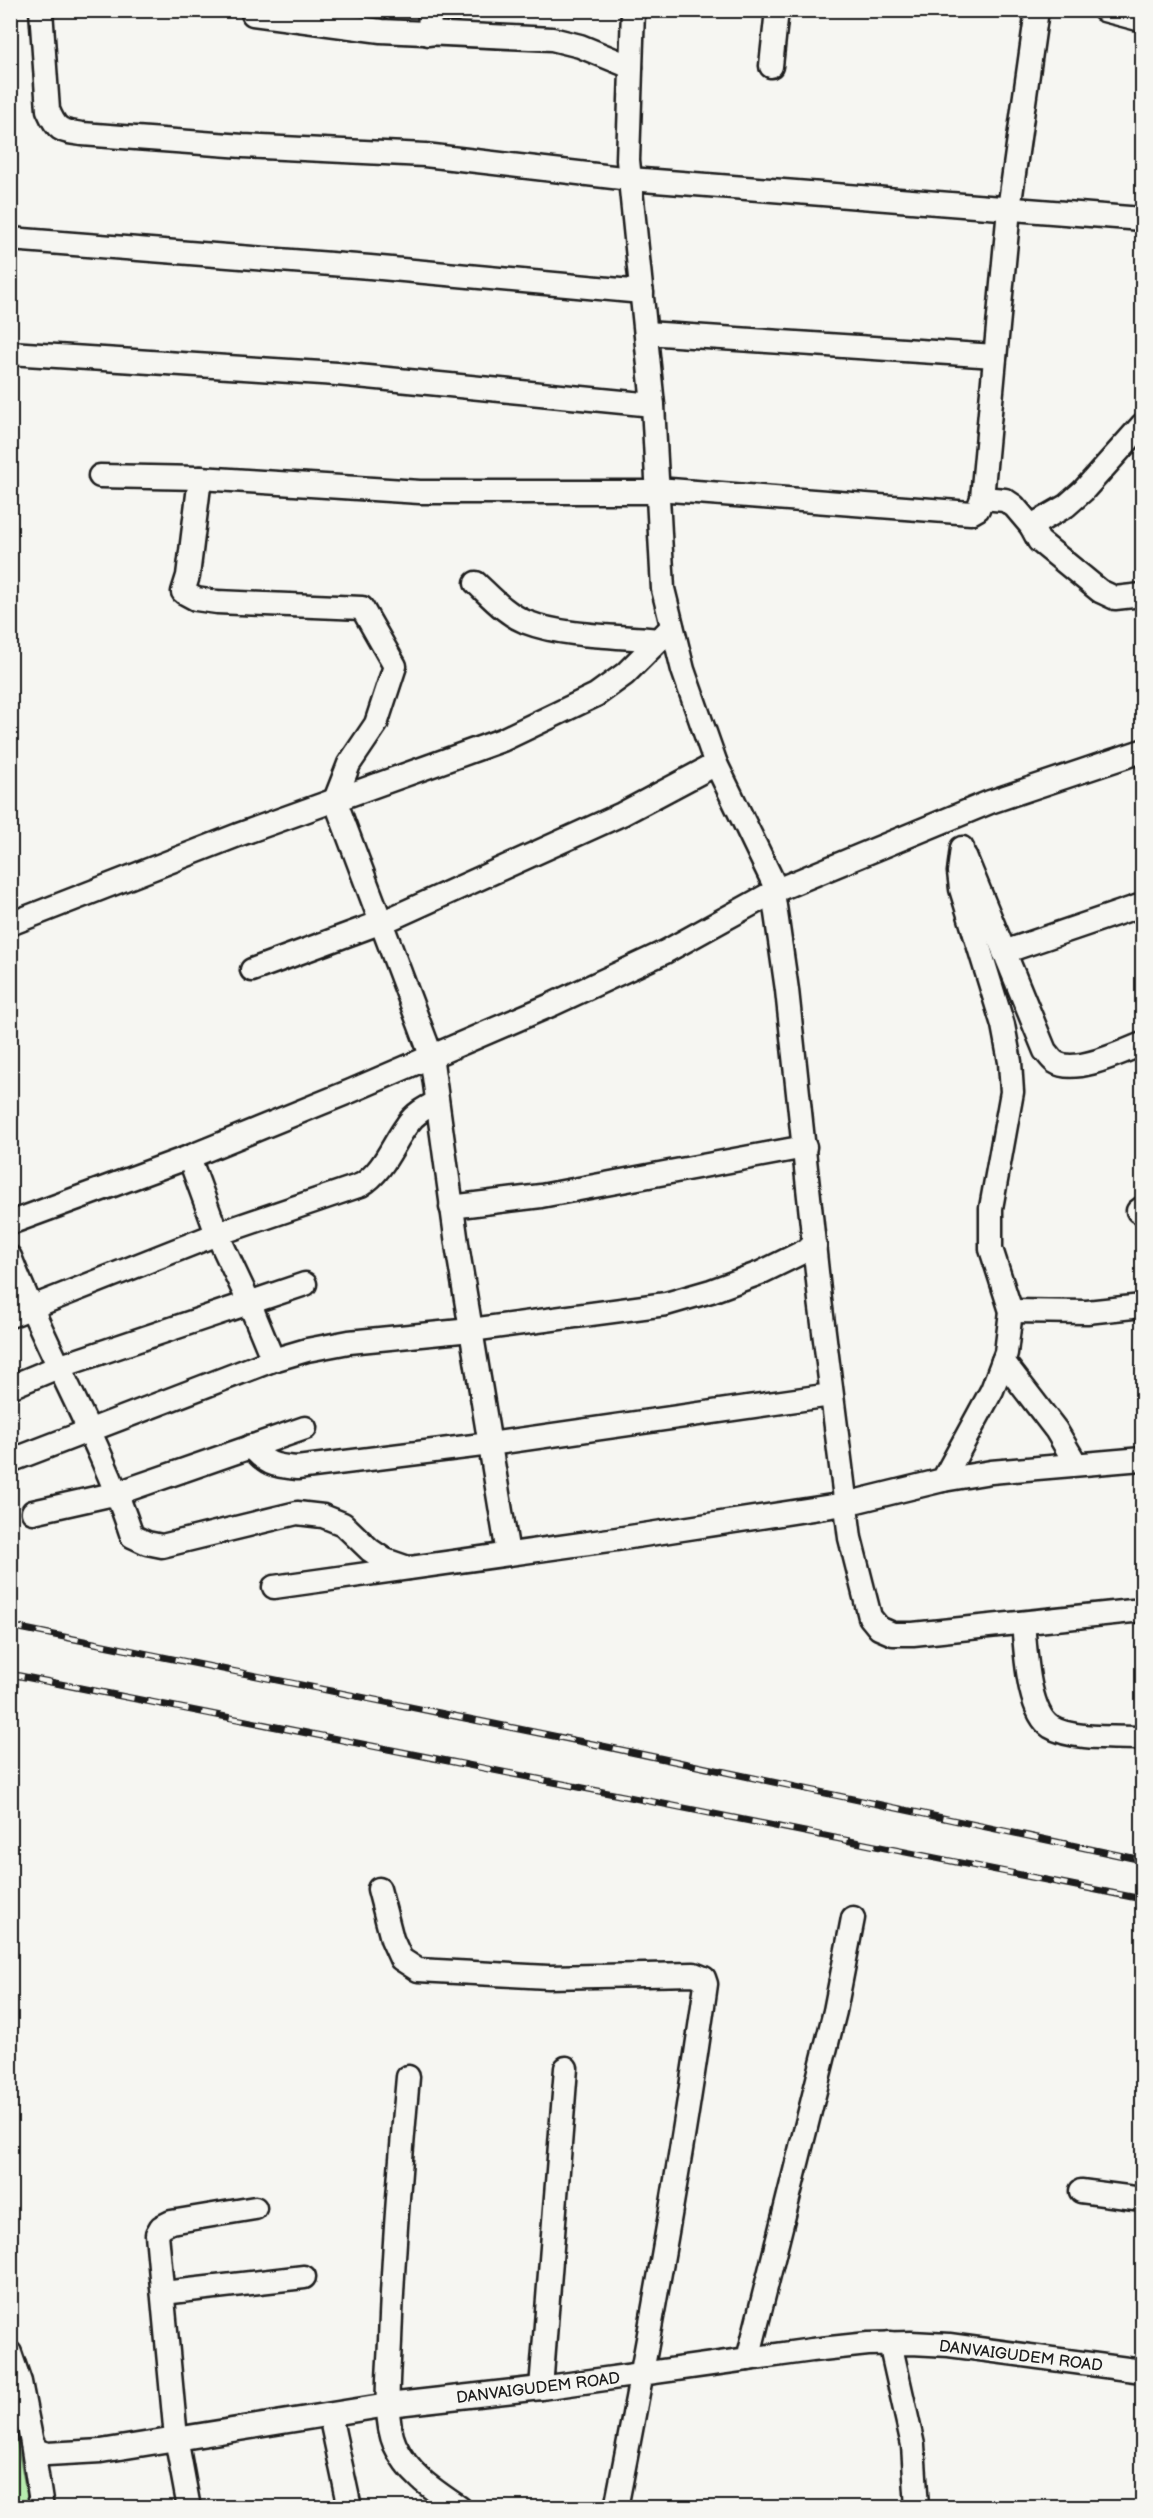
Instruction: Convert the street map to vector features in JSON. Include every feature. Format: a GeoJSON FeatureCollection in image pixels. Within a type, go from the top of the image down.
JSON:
{"type":"FeatureCollection","features":[{"type":"Feature","properties":{"kind":"street"},"geometry":{"type":"LineString","coordinates":[[41,10],[48,110],[55,125],[63,131],[243,146],[425,155],[630,179],[1143,219]]}},
{"type":"Feature","properties":{"kind":"street"},"geometry":{"type":"LineString","coordinates":[[429,34],[430,10]]}},
{"type":"Feature","properties":{"kind":"street"},"geometry":{"type":"LineString","coordinates":[[633,10],[628,160],[653,405],[665,633],[682,670],[716,764],[775,891],[845,1504],[850,1538],[870,1617],[879,1628],[893,1634],[914,1634],[1143,1610]]}},
{"type":"Feature","properties":{"kind":"street"},"geometry":{"type":"LineString","coordinates":[[771,66],[777,10]]}},
{"type":"Feature","properties":{"kind":"street"},"geometry":{"type":"LineString","coordinates":[[100,476],[200,478],[420,492],[654,492],[657,489],[965,514],[978,509],[982,498],[1009,209],[1037,10]]}},
{"type":"Feature","properties":{"kind":"street"},"geometry":{"type":"LineString","coordinates":[[1104,10],[1143,20]]}},
{"type":"Feature","properties":{"kind":"street"},"geometry":{"type":"LineString","coordinates":[[253,14],[335,26],[429,34],[513,35],[552,39],[580,46],[631,67]]}},
{"type":"Feature","properties":{"kind":"street"},"geometry":{"type":"LineString","coordinates":[[10,239],[370,267],[642,292]]}},
{"type":"Feature","properties":{"kind":"street"},"geometry":{"type":"LineString","coordinates":[[646,333],[995,356]]}},
{"type":"Feature","properties":{"kind":"street"},"geometry":{"type":"LineString","coordinates":[[10,353],[337,374],[653,405]]}},
{"type":"Feature","properties":{"kind":"street"},"geometry":{"type":"LineString","coordinates":[[1031,526],[1066,506],[1083,491],[1143,425]]}},
{"type":"Feature","properties":{"kind":"street"},"geometry":{"type":"LineString","coordinates":[[200,478],[188,576],[183,592],[196,599],[217,602],[362,608],[395,666],[376,724],[349,764],[335,800],[431,1055],[452,1207],[508,1554]]}},
{"type":"Feature","properties":{"kind":"street"},"geometry":{"type":"LineString","coordinates":[[982,498],[1005,500],[1014,506],[1031,526],[1039,541],[1100,591],[1115,598],[1143,595]]}},
{"type":"Feature","properties":{"kind":"street"},"geometry":{"type":"LineString","coordinates":[[476,583],[501,607],[525,621],[551,629],[665,633]]}},
{"type":"Feature","properties":{"kind":"street"},"geometry":{"type":"LineString","coordinates":[[10,924],[238,835],[502,740],[596,695],[625,674],[665,633]]}},
{"type":"Feature","properties":{"kind":"street"},"geometry":{"type":"LineString","coordinates":[[10,1223],[189,1157],[351,1091],[551,1005],[665,952],[775,891],[990,802],[1143,751]]}},
{"type":"Feature","properties":{"kind":"street"},"geometry":{"type":"LineString","coordinates":[[252,970],[382,923],[622,814],[716,764]]}},
{"type":"Feature","properties":{"kind":"street"},"geometry":{"type":"LineString","coordinates":[[952,818],[962,848],[1045,1051],[1056,1062],[1069,1066],[1090,1063],[1143,1044]]}},
{"type":"Feature","properties":{"kind":"street"},"geometry":{"type":"LineString","coordinates":[[944,1480],[992,1390],[1003,1361],[1011,1311],[991,1248],[991,1208],[1012,1092],[1010,1062],[1003,1025],[961,888],[959,872],[962,848]]}},
{"type":"Feature","properties":{"kind":"street"},"geometry":{"type":"LineString","coordinates":[[1004,952],[1143,905]]}},
{"type":"Feature","properties":{"kind":"street"},"geometry":{"type":"LineString","coordinates":[[20,1312],[217,1234],[361,1185],[371,1179],[408,1123],[421,1110],[436,1101]]}},
{"type":"Feature","properties":{"kind":"street"},"geometry":{"type":"LineString","coordinates":[[452,1207],[541,1196],[806,1147]]}},
{"type":"Feature","properties":{"kind":"street"},"geometry":{"type":"LineString","coordinates":[[189,1157],[217,1234],[273,1360]]}},
{"type":"Feature","properties":{"kind":"street"},"geometry":{"type":"LineString","coordinates":[[10,1461],[273,1360],[308,1350],[349,1342],[471,1330],[666,1304],[760,1273],[815,1246]]}},
{"type":"Feature","properties":{"kind":"street"},"geometry":{"type":"LineString","coordinates":[[10,1257],[20,1312],[58,1367],[118,1493],[132,1536],[147,1543],[162,1546],[297,1513],[323,1516],[343,1524],[370,1550],[385,1560],[410,1568]]}},
{"type":"Feature","properties":{"kind":"street"},"geometry":{"type":"LineString","coordinates":[[10,1387],[58,1367],[305,1284]]}},
{"type":"Feature","properties":{"kind":"street"},"geometry":{"type":"LineString","coordinates":[[1011,1311],[1087,1312],[1143,1306]]}},
{"type":"Feature","properties":{"kind":"street"},"geometry":{"type":"LineString","coordinates":[[1003,1361],[1056,1430],[1076,1464]]}},
{"type":"Feature","properties":{"kind":"street"},"geometry":{"type":"LineString","coordinates":[[251,1446],[263,1460],[277,1466],[297,1468],[490,1444],[831,1395]]}},
{"type":"Feature","properties":{"kind":"street"},"geometry":{"type":"LineString","coordinates":[[33,1512],[118,1493],[306,1428]]}},
{"type":"Feature","properties":{"kind":"street"},"geometry":{"type":"LineString","coordinates":[[274,1587],[845,1504],[944,1480],[991,1472],[1143,1459]]}},
{"type":"Feature","properties":{"kind":"street"},"geometry":{"type":"LineString","coordinates":[[1023,1623],[1033,1697],[1040,1713],[1051,1727],[1071,1734],[1143,1738]]}},
{"type":"Feature","properties":{"kind":"street"},"geometry":{"type":"LineString","coordinates":[[379,1889],[392,1939],[401,1959],[418,1970],[548,1977],[694,1974],[704,1978],[706,1984],[690,2098],[642,2375],[616,2508]]}},
{"type":"Feature","properties":{"kind":"street"},"geometry":{"type":"LineString","coordinates":[[748,2359],[836,2011],[853,1918]]}},
{"type":"Feature","properties":{"kind":"street"},"geometry":{"type":"LineString","coordinates":[[541,2388],[567,2068]]}},
{"type":"Feature","properties":{"kind":"street"},"geometry":{"type":"LineString","coordinates":[[408,2077],[393,2267],[388,2405],[395,2444],[406,2463],[424,2484],[460,2508]]}},
{"type":"Feature","properties":{"kind":"street"},"geometry":{"type":"LineString","coordinates":[[1080,2191],[1143,2199]]}},
{"type":"Feature","properties":{"kind":"street"},"geometry":{"type":"LineString","coordinates":[[189,2508],[176,2438],[157,2234],[161,2228],[171,2222],[255,2208]]}},
{"type":"Feature","properties":{"kind":"street"},"geometry":{"type":"LineString","coordinates":[[163,2293],[303,2277]]}},
{"type":"Feature","properties":{"kind":"street"},"geometry":{"type":"LineString","coordinates":[[890,2343],[913,2445],[916,2508]]}},
{"type":"Feature","properties":{"kind":"street","name":"DANVAIGUDEM ROAD"},"geometry":{"type":"LineString","coordinates":[[32,2443],[38,2451],[47,2454],[67,2454],[388,2405],[541,2388],[824,2349],[890,2343],[949,2345],[1143,2371]]}},
{"type":"Feature","properties":{"kind":"street"},"geometry":{"type":"LineString","coordinates":[[10,2353],[20,2382],[42,2508]]}},
{"type":"Feature","properties":{"kind":"street"},"geometry":{"type":"LineString","coordinates":[[330,2415],[350,2508]]}},
{"type":"Feature","properties":{"kind":"green space"},"geometry":{"type":"Polygon","coordinates":[[[11,2409],[29,2507],[11,2507],[11,2409]]]}},
{"type":"Feature","properties":{"kind":"railway"},"geometry":{"type":"LineString","coordinates":[[10,1626],[593,1744],[1142,1860]]}},
{"type":"Feature","properties":{"kind":"railway"},"geometry":{"type":"LineString","coordinates":[[10,1674],[1142,1899]]}}]}
